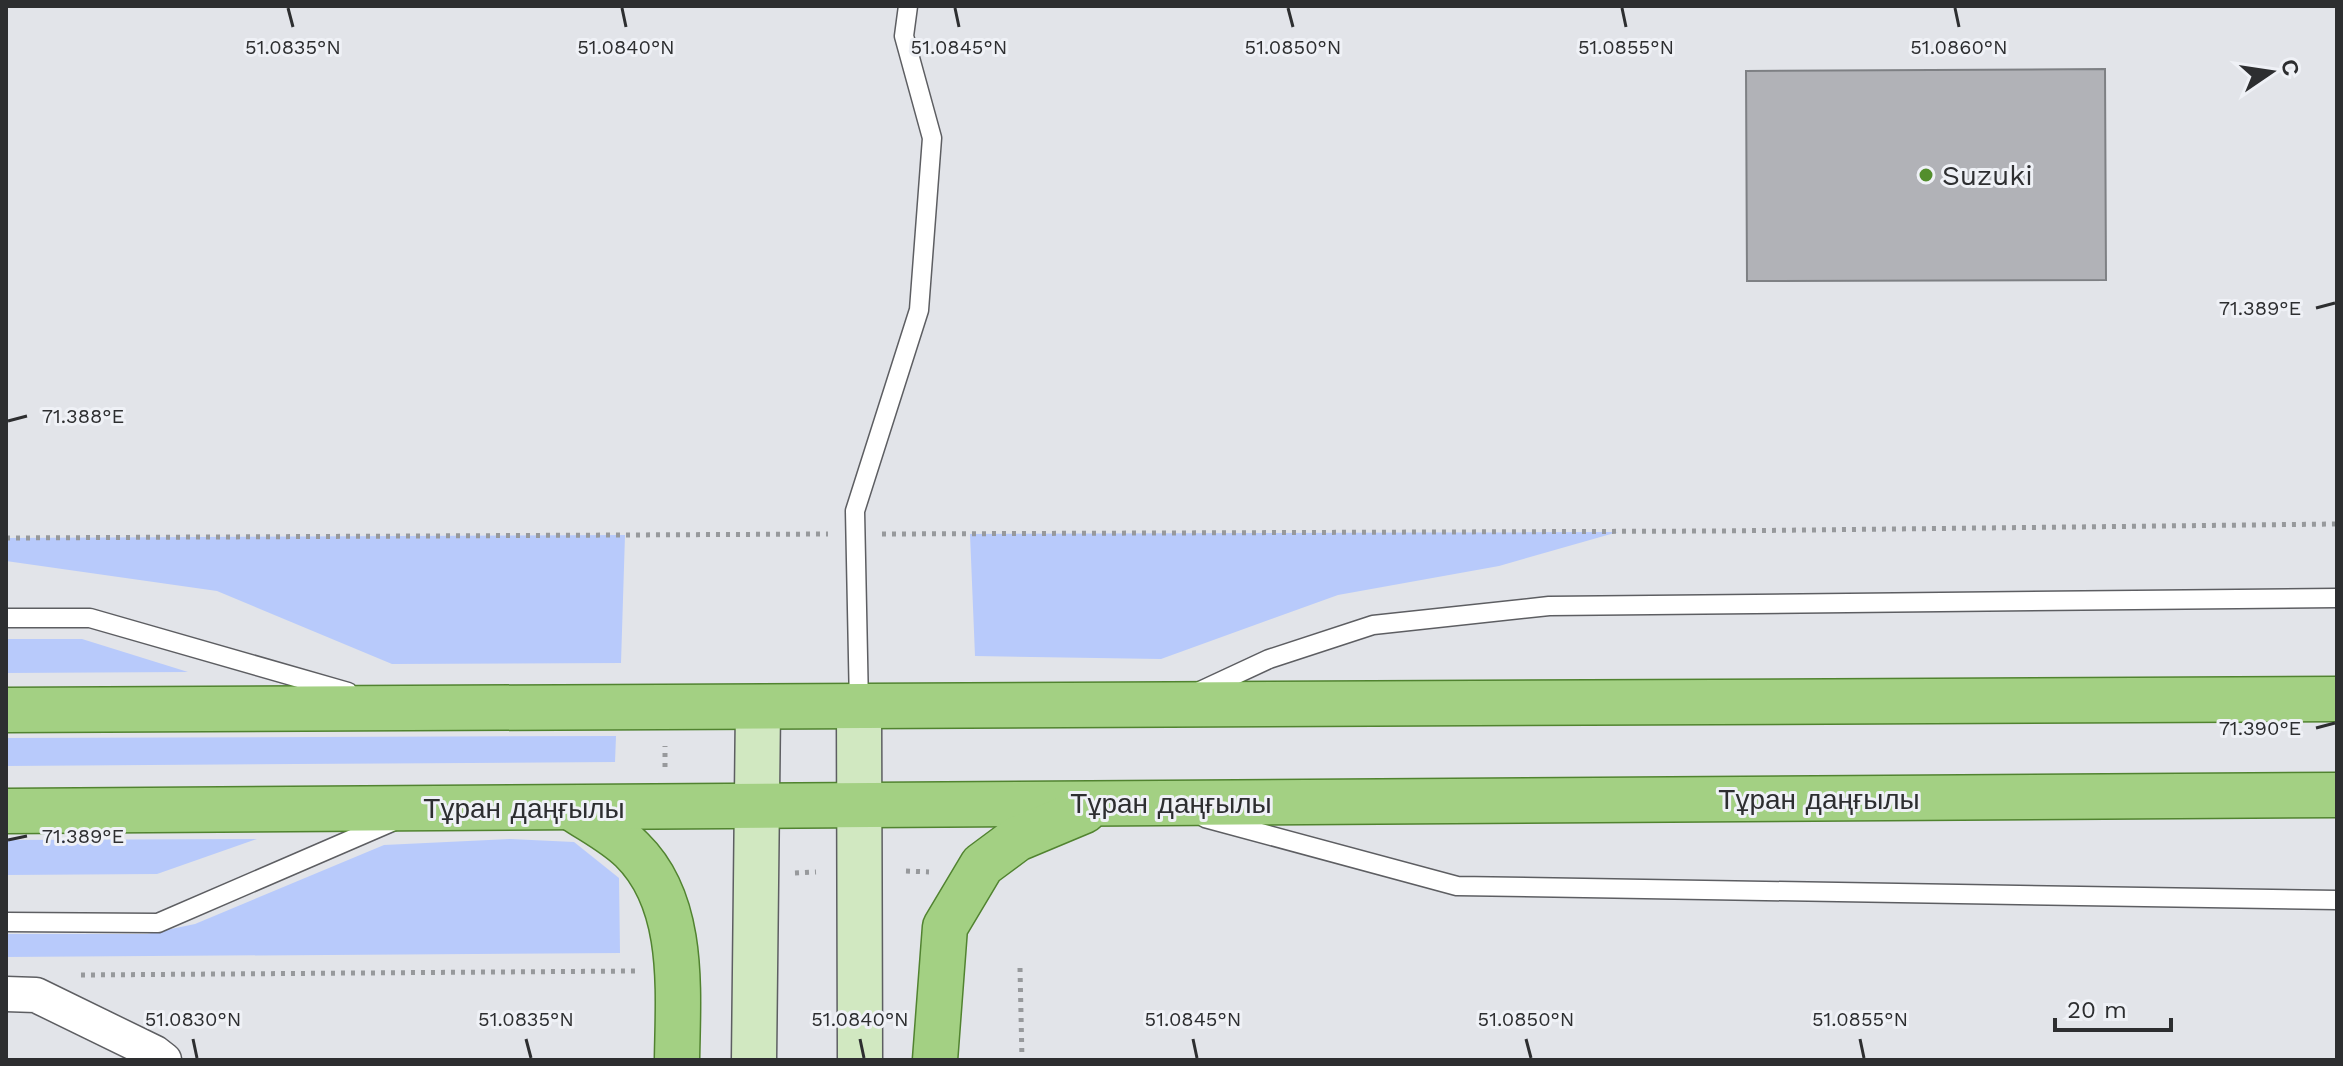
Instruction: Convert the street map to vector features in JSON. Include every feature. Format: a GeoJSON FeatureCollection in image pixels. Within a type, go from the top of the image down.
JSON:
{"type":"FeatureCollection","features":[{"type":"Feature","properties":{"kind":"main road"},"geometry":{"type":"LineString","coordinates":[[6,710],[2337,699]]}},
{"type":"Feature","properties":{"kind":"main road","name":"Тұран даңғылы"},"geometry":{"type":"LineString","coordinates":[[6,811],[2337,795]]}},
{"type":"Feature","properties":{"kind":"main road"},"geometry":{"type":"LineString","coordinates":[[935,1060],[945,927],[982,865],[1017,839],[1101,803]]}},
{"type":"Feature","properties":{"kind":"main road"},"geometry":{"type":"LineString","coordinates":[[572,808],[632,850],[658,884],[675,938],[677,1060]]}},
{"type":"Feature","properties":{"kind":"street"},"geometry":{"type":"LineString","coordinates":[[859,706],[860,1060]]}},
{"type":"Feature","properties":{"kind":"street"},"geometry":{"type":"LineString","coordinates":[[754,1060],[758,707]]}},
{"type":"Feature","properties":{"kind":"street"},"geometry":{"type":"LineString","coordinates":[[6,994],[36,995],[164,1060]]}},
{"type":"Feature","properties":{"kind":"lane"},"geometry":{"type":"LineString","coordinates":[[859,706],[855,511],[919,310],[932,138],[904,36],[908,6]]}},
{"type":"Feature","properties":{"kind":"lane"},"geometry":{"type":"LineString","coordinates":[[1171,705],[1269,659],[1373,625],[1549,606],[2337,598]]}},
{"type":"Feature","properties":{"kind":"lane"},"geometry":{"type":"LineString","coordinates":[[6,618],[90,618],[405,709]]}},
{"type":"Feature","properties":{"kind":"lane"},"geometry":{"type":"LineString","coordinates":[[1148,804],[1457,886],[2337,900]]}},
{"type":"Feature","properties":{"kind":"lane"},"geometry":{"type":"LineString","coordinates":[[6,922],[158,923],[424,809]]}},
{"type":"Feature","properties":{"kind":"path"},"geometry":{"type":"LineString","coordinates":[[6,538],[1733,531],[2337,524]]}},
{"type":"Feature","properties":{"kind":"path"},"geometry":{"type":"LineString","coordinates":[[906,871],[936,872]]}},
{"type":"Feature","properties":{"kind":"path"},"geometry":{"type":"LineString","coordinates":[[790,873],[816,872]]}},
{"type":"Feature","properties":{"kind":"path"},"geometry":{"type":"LineString","coordinates":[[1020,968],[1022,1060]]}},
{"type":"Feature","properties":{"kind":"path"},"geometry":{"type":"LineString","coordinates":[[69,975],[639,971]]}},
{"type":"Feature","properties":{"kind":"shaded area"},"geometry":{"type":"Polygon","coordinates":[[[1618,532],[1499,566],[1338,595],[1161,659],[975,656],[970,534],[1618,532]]]}},
{"type":"Feature","properties":{"kind":"shaded area"},"geometry":{"type":"Polygon","coordinates":[[[625,535],[621,663],[392,664],[217,591],[6,561],[6,538],[625,535]]]}},
{"type":"Feature","properties":{"kind":"shaded area"},"geometry":{"type":"Polygon","coordinates":[[[6,639],[82,639],[188,672],[6,673],[6,639]]]}},
{"type":"Feature","properties":{"kind":"shaded area"},"geometry":{"type":"Polygon","coordinates":[[[616,736],[615,762],[6,766],[6,738],[616,736]]]}},
{"type":"Feature","properties":{"kind":"shaded area"},"geometry":{"type":"Polygon","coordinates":[[[257,839],[157,874],[6,875],[6,840],[257,839]]]}},
{"type":"Feature","properties":{"kind":"shaded area"},"geometry":{"type":"Polygon","coordinates":[[[510,839],[574,842],[619,878],[620,953],[6,957],[6,934],[147,934],[195,924],[384,845],[510,839]]]}},
{"type":"Feature","properties":{"kind":"building","name":"Suzuki"},"geometry":{"type":"Polygon","coordinates":[[[2105,69],[2106,280],[1747,281],[1746,71],[2105,69]]]}},
{"type":"Feature","properties":{"kind":"place","name":"Suzuki"},"geometry":{"type":"Point","coordinates":[1926,175]}}]}
